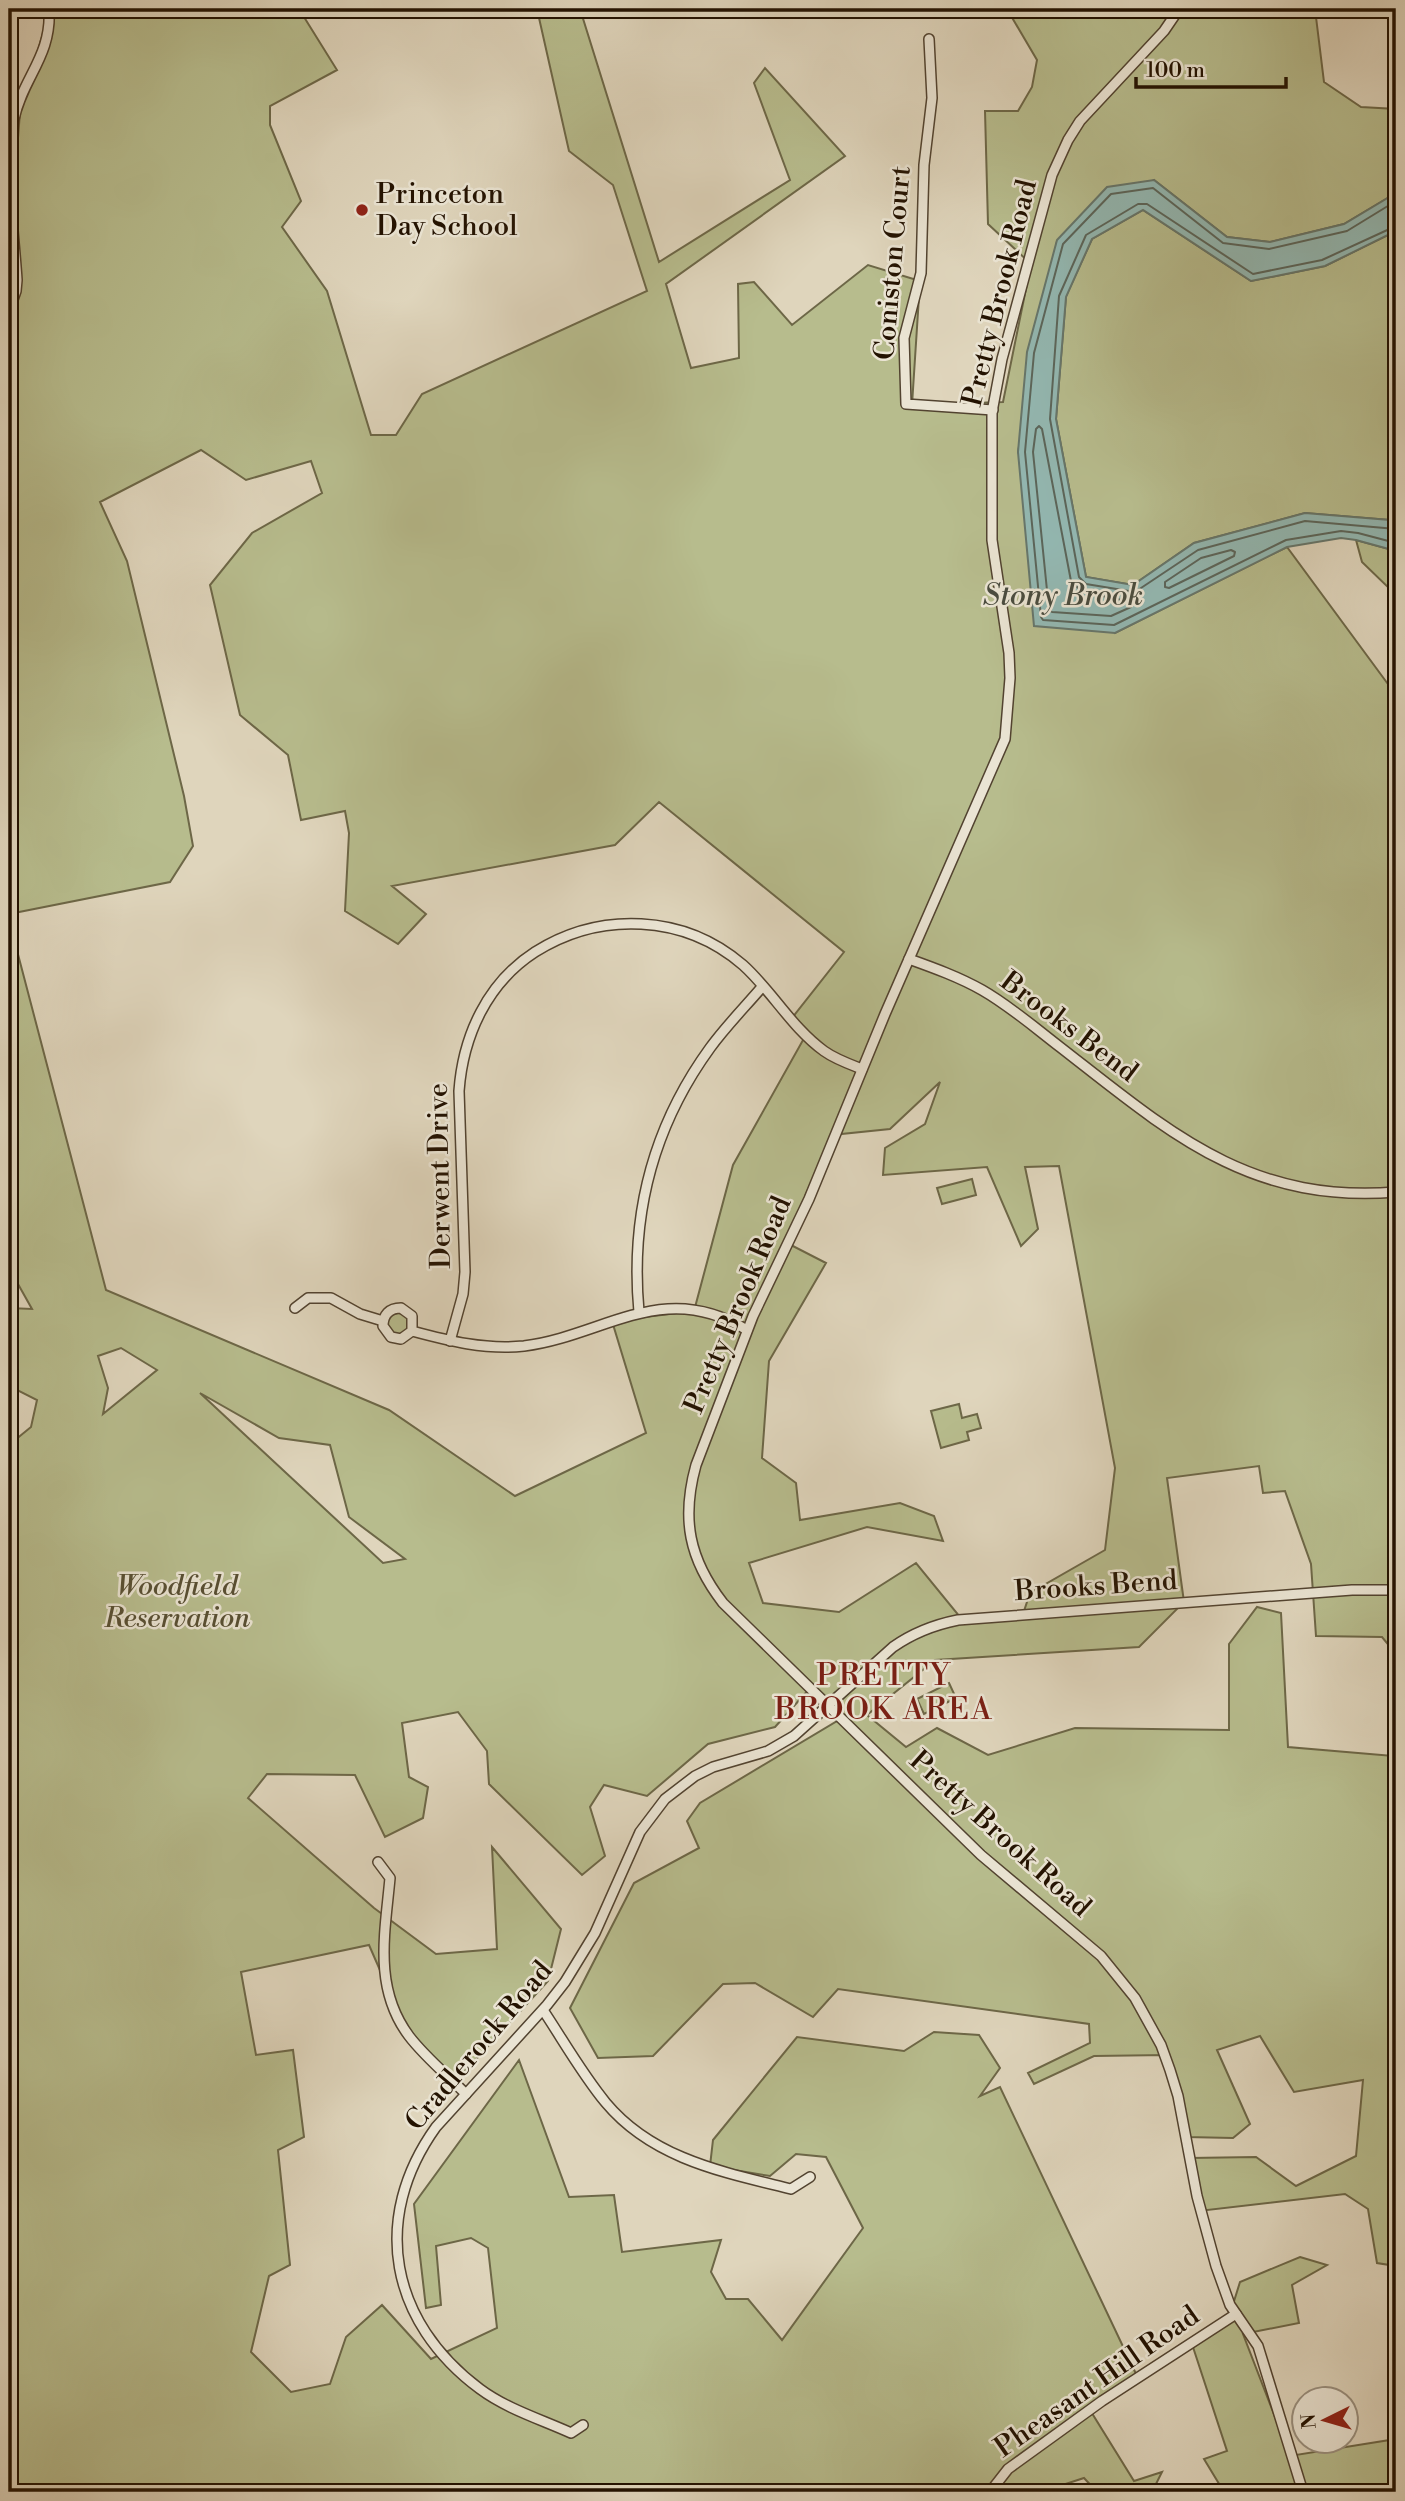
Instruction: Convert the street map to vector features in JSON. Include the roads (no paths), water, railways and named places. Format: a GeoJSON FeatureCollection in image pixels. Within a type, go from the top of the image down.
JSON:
{"type":"FeatureCollection","features":[{"type":"Feature","properties":{"kind":"street"},"geometry":{"type":"LineString","coordinates":[[9,311],[17,280],[11,139],[19,101],[46,44],[49,9]]}},
{"type":"Feature","properties":{"kind":"street","name":"Pretty Brook Road"},"geometry":{"type":"LineString","coordinates":[[1179,9],[1164,31],[1080,121],[1052,175],[1004,348],[993,410],[992,540],[1010,678],[1005,739],[862,1069],[809,1199],[747,1330],[691,1484],[688,1525],[701,1569],[723,1603],[981,1855],[1101,1955],[1135,1998],[1155,2033],[1170,2070],[1206,2231],[1228,2298],[1258,2346],[1303,2492]]}},
{"type":"Feature","properties":{"kind":"street","name":"Coniston Court"},"geometry":{"type":"LineString","coordinates":[[929,38],[932,98],[924,165],[920,273],[904,338],[906,404],[993,410]]}},
{"type":"Feature","properties":{"kind":"street","name":"Derwent Drive"},"geometry":{"type":"LineString","coordinates":[[450,1341],[463,1294],[465,1272],[458,1091],[460,1070],[471,1030],[488,999],[501,982],[529,956],[566,935],[607,925],[627,923],[669,927],[708,942],[743,965],[824,1051],[862,1069]]}},
{"type":"Feature","properties":{"kind":"street","name":"Brooks Bend"},"geometry":{"type":"LineString","coordinates":[[909,959],[964,981],[1008,1007],[1161,1125],[1217,1158],[1263,1177],[1292,1185],[1354,1194],[1396,1192]]}},
{"type":"Feature","properties":{"kind":"street"},"geometry":{"type":"LineString","coordinates":[[639,1312],[636,1276],[638,1225],[663,1133],[685,1088],[709,1049],[762,987]]}},
{"type":"Feature","properties":{"kind":"street"},"geometry":{"type":"LineString","coordinates":[[295,1308],[308,1298],[331,1298],[360,1314],[383,1321]]}},
{"type":"Feature","properties":{"kind":"street"},"geometry":{"type":"LineString","coordinates":[[401,1308],[412,1316],[412,1331],[405,1337],[396,1339],[387,1335],[383,1321],[387,1312],[401,1308]]}},
{"type":"Feature","properties":{"kind":"street"},"geometry":{"type":"LineString","coordinates":[[412,1331],[481,1346],[525,1346],[639,1312],[668,1309],[691,1310],[712,1315],[747,1330]]}},
{"type":"Feature","properties":{"kind":"street","name":"Brooks Bend"},"geometry":{"type":"LineString","coordinates":[[829,1706],[892,1647],[923,1629],[940,1623],[1352,1590],[1396,1590]]}},
{"type":"Feature","properties":{"kind":"street","name":"Cradlerock Road"},"geometry":{"type":"LineString","coordinates":[[583,2425],[571,2433],[499,2402],[442,2356],[429,2339],[410,2305],[403,2285],[397,2246],[400,2203],[405,2183],[424,2145],[466,2094],[543,2010],[581,1958],[608,1907],[636,1840],[651,1815],[695,1776],[713,1767],[768,1751],[829,1706]]}},
{"type":"Feature","properties":{"kind":"street"},"geometry":{"type":"LineString","coordinates":[[378,1862],[390,1878],[383,1952],[385,1984],[392,2006],[413,2041],[466,2094]]}},
{"type":"Feature","properties":{"kind":"street"},"geometry":{"type":"LineString","coordinates":[[543,2010],[605,2101],[620,2118],[656,2145],[700,2166],[791,2189],[810,2177]]}},
{"type":"Feature","properties":{"kind":"street","name":"Pheasant Hill Road"},"geometry":{"type":"LineString","coordinates":[[990,2492],[1008,2469],[1102,2402],[1236,2314]]}},
{"type":"Feature","properties":{"kind":"water","name":"Stony Brook"},"geometry":{"type":"Polygon","coordinates":[[[1154,180],[1227,237],[1270,242],[1344,224],[1396,193],[1396,231],[1325,266],[1251,281],[1143,210],[1092,239],[1066,297],[1056,419],[1086,577],[1133,585],[1194,543],[1305,513],[1390,520],[1396,523],[1396,551],[1341,538],[1287,547],[1115,633],[1034,626],[1018,452],[1027,352],[1057,240],[1107,187],[1154,180]]]}},
{"type":"Feature","properties":{"kind":"place","name":"Princeton Day School"},"geometry":{"type":"Point","coordinates":[362,210]}},
{"type":"Feature","properties":{"kind":"district","name":"PRETTY BROOK AREA"},"geometry":{"type":"Point","coordinates":[884,1693]}},
{"type":"Feature","properties":{"kind":"park label","name":"Woodfield Reservation"},"geometry":{"type":"Point","coordinates":[177,1602]}}]}
